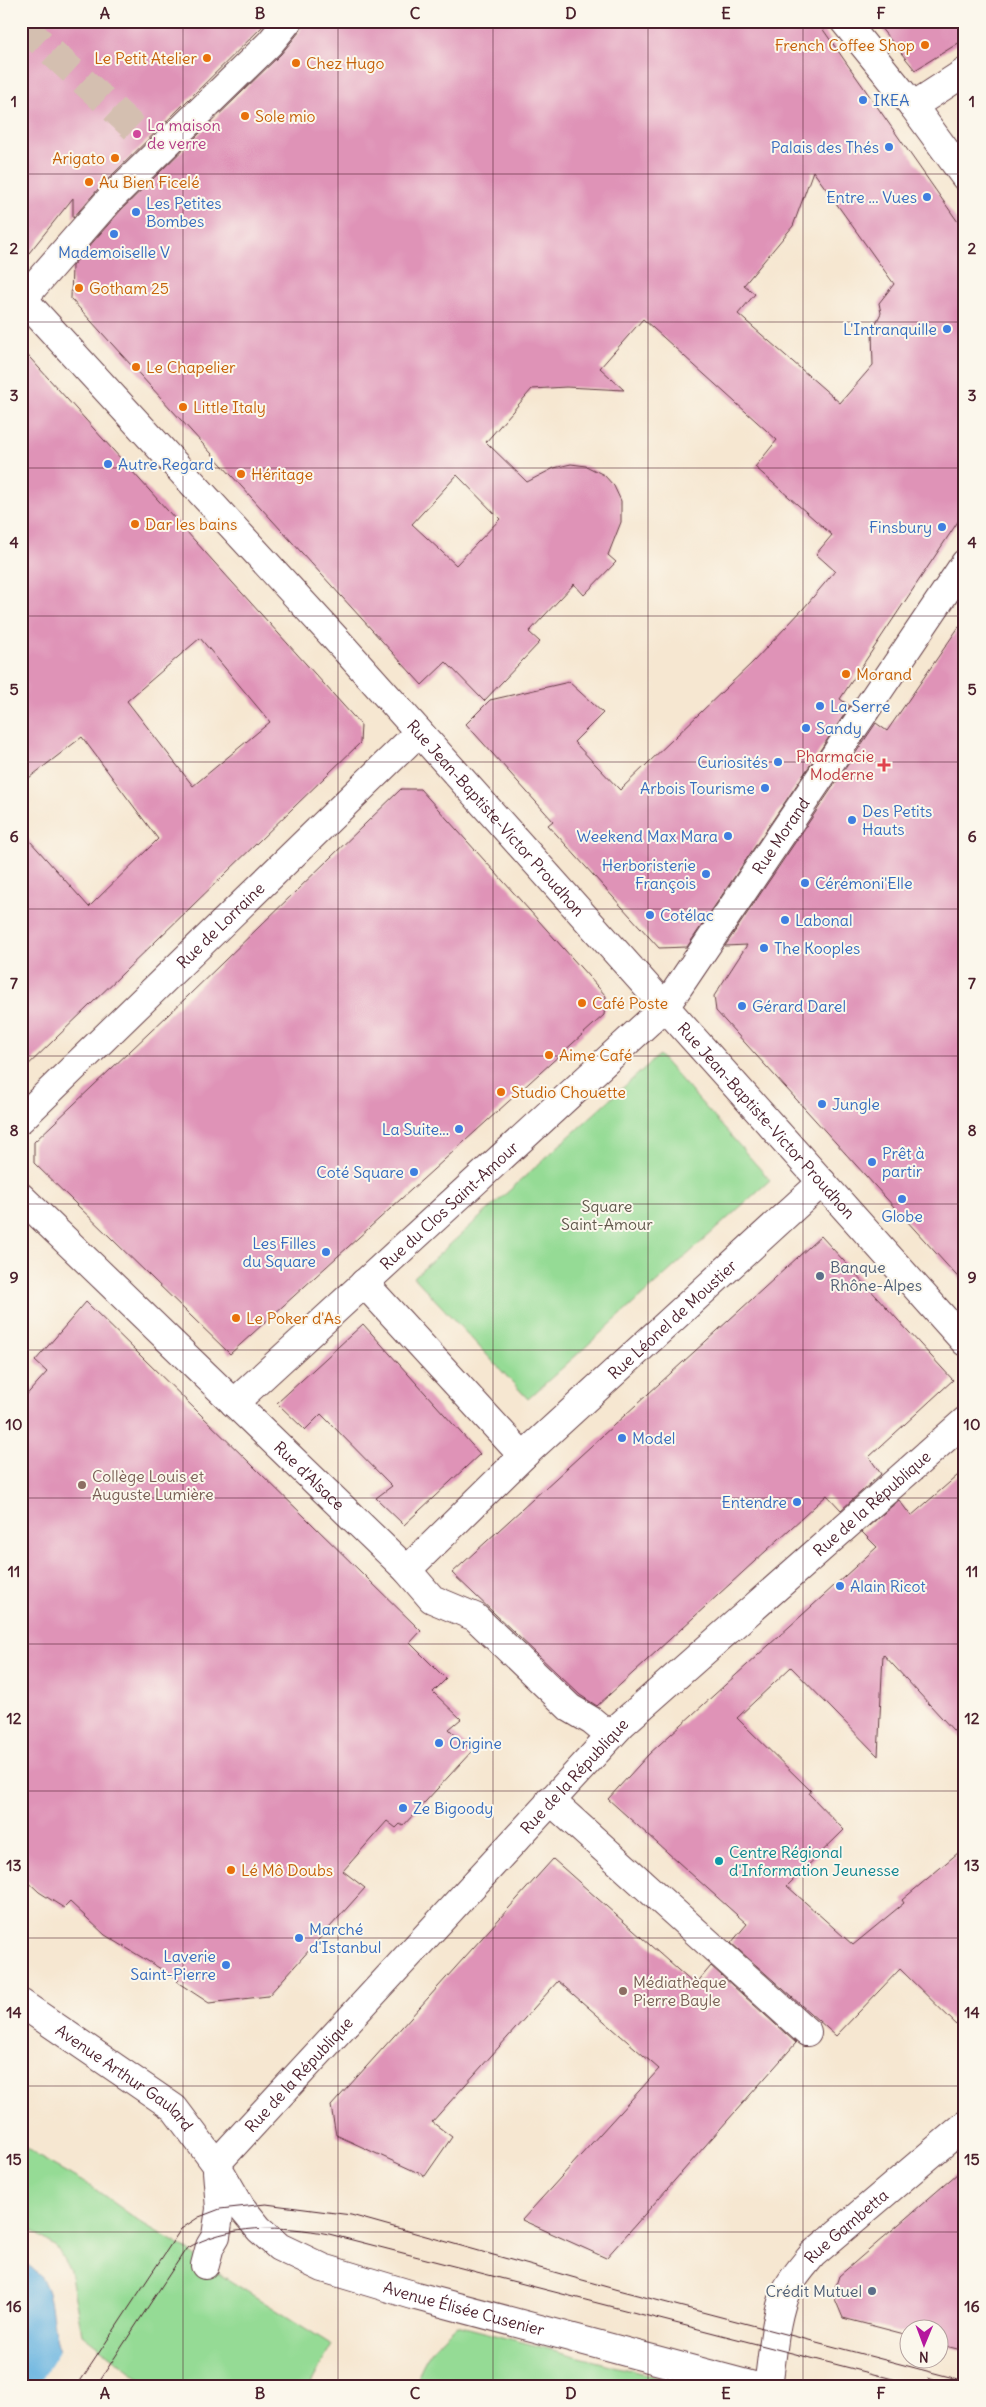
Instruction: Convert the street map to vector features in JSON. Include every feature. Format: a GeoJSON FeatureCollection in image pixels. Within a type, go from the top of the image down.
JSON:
{"type":"FeatureCollection","features":[{"type":"Feature","properties":{"kind":"street"},"geometry":{"type":"LineString","coordinates":[[22,300],[110,199],[152,144],[270,43],[288,21]]}},
{"type":"Feature","properties":{"kind":"street"},"geometry":{"type":"LineString","coordinates":[[844,21],[913,106],[965,176]]}},
{"type":"Feature","properties":{"kind":"street"},"geometry":{"type":"LineString","coordinates":[[913,106],[965,72]]}},
{"type":"Feature","properties":{"kind":"street","name":"Rue Jean-Baptiste-Victor Proudhon"},"geometry":{"type":"LineString","coordinates":[[22,300],[419,732],[965,1342]]}},
{"type":"Feature","properties":{"kind":"street","name":"Rue Morand"},"geometry":{"type":"LineString","coordinates":[[665,1008],[965,563]]}},
{"type":"Feature","properties":{"kind":"street","name":"Rue de Lorraine"},"geometry":{"type":"LineString","coordinates":[[21,1119],[419,732]]}},
{"type":"Feature","properties":{"kind":"street","name":"Rue du Clos Saint-Amour"},"geometry":{"type":"LineString","coordinates":[[234,1403],[665,1008]]}},
{"type":"Feature","properties":{"kind":"street","name":"Rue Léonel de Moustier"},"geometry":{"type":"LineString","coordinates":[[407,1570],[523,1456],[822,1182]]}},
{"type":"Feature","properties":{"kind":"street","name":"Rue d'Alsace"},"geometry":{"type":"LineString","coordinates":[[21,1197],[407,1570],[432,1599],[475,1617],[570,1708],[592,1721],[610,1736]]}},
{"type":"Feature","properties":{"kind":"street"},"geometry":{"type":"LineString","coordinates":[[364,1283],[523,1456]]}},
{"type":"Feature","properties":{"kind":"street","name":"Rue de la République"},"geometry":{"type":"LineString","coordinates":[[216,2164],[610,1736],[965,1421]]}},
{"type":"Feature","properties":{"kind":"street"},"geometry":{"type":"LineString","coordinates":[[550,1800],[807,2032]]}},
{"type":"Feature","properties":{"kind":"street","name":"Avenue Arthur Gaulard"},"geometry":{"type":"LineString","coordinates":[[21,2003],[174,2108],[216,2164]]}},
{"type":"Feature","properties":{"kind":"street","name":"Rue Gambetta"},"geometry":{"type":"LineString","coordinates":[[768,2386],[781,2308],[787,2290],[796,2274],[813,2254],[965,2125]]}},
{"type":"Feature","properties":{"kind":"street"},"geometry":{"type":"LineString","coordinates":[[206,2266],[210,2246],[216,2236],[220,2209],[216,2164]]}},
{"type":"Feature","properties":{"kind":"street","name":"Avenue Élisée Cusenier"},"geometry":{"type":"LineString","coordinates":[[216,2164],[242,2207],[259,2229],[279,2246],[323,2268],[416,2296],[754,2386]]}},
{"type":"Feature","properties":{"kind":"green space","name":"Square Saint-Amour"},"geometry":{"type":"Polygon","coordinates":[[[659,1055],[770,1180],[528,1399],[414,1277],[659,1055]]]}},
{"type":"Feature","properties":{"kind":"green space"},"geometry":{"type":"Polygon","coordinates":[[[21,2143],[39,2157],[92,2187],[142,2223],[186,2249],[205,2265],[332,2345],[309,2386],[149,2386],[82,2334],[70,2271],[57,2248],[21,2222],[21,2143]]]}},
{"type":"Feature","properties":{"kind":"green space"},"geometry":{"type":"Polygon","coordinates":[[[457,2325],[691,2386],[415,2386],[426,2359],[443,2338],[457,2325]]]}},
{"type":"Feature","properties":{"kind":"water"},"geometry":{"type":"Polygon","coordinates":[[[21,2261],[35,2271],[44,2283],[51,2305],[60,2351],[66,2361],[77,2371],[101,2386],[21,2386],[21,2261]]]}},
{"type":"Feature","properties":{"kind":"pier"},"geometry":{"type":"Polygon","coordinates":[[[61,2348],[69,2361],[103,2386],[37,2386],[61,2348]]]}},
{"type":"Feature","properties":{"kind":"building"},"geometry":{"type":"Polygon","coordinates":[[[21,21],[268,21],[99,188],[73,218],[73,198],[21,263],[21,21]]]}},
{"type":"Feature","properties":{"kind":"building"},"geometry":{"type":"Polygon","coordinates":[[[303,21],[817,21],[965,232],[965,511],[840,699],[850,706],[687,947],[659,948],[548,825],[553,821],[466,724],[490,700],[569,682],[603,713],[574,742],[620,790],[753,662],[803,609],[835,571],[816,554],[832,535],[755,467],[777,440],[643,319],[600,368],[624,390],[566,387],[532,389],[486,442],[527,482],[554,468],[571,464],[586,466],[604,475],[614,486],[621,501],[621,522],[608,555],[616,562],[584,595],[574,584],[529,632],[540,642],[484,701],[446,662],[422,685],[71,299],[72,266],[121,210],[281,54],[300,31],[303,21]],[[813,171],[793,226],[744,285],[755,294],[738,314],[840,403],[873,365],[872,331],[881,313],[879,303],[894,284],[813,171]],[[457,475],[412,524],[456,565],[500,519],[457,475]]]}},
{"type":"Feature","properties":{"kind":"building"},"geometry":{"type":"Polygon","coordinates":[[[875,21],[965,21],[965,39],[915,70],[875,21]]]}},
{"type":"Feature","properties":{"kind":"building"},"geometry":{"type":"Polygon","coordinates":[[[21,348],[361,725],[360,743],[21,1072],[21,831],[89,907],[158,839],[82,737],[21,784],[21,348]],[[200,638],[127,701],[193,786],[270,722],[200,638]]]}},
{"type":"Feature","properties":{"kind":"building"},"geometry":{"type":"Polygon","coordinates":[[[965,618],[965,1285],[716,1011],[714,996],[747,945],[725,946],[876,723],[887,731],[965,618]]]}},
{"type":"Feature","properties":{"kind":"building"},"geometry":{"type":"Polygon","coordinates":[[[401,789],[420,789],[513,892],[606,996],[604,1015],[230,1354],[34,1163],[34,1142],[188,996],[401,789]]]}},
{"type":"Feature","properties":{"kind":"building"},"geometry":{"type":"Polygon","coordinates":[[[821,1236],[953,1380],[869,1457],[881,1474],[841,1510],[827,1495],[597,1706],[580,1695],[452,1573],[821,1236]]]}},
{"type":"Feature","properties":{"kind":"building"},"geometry":{"type":"Polygon","coordinates":[[[86,1302],[421,1631],[410,1643],[446,1679],[433,1692],[461,1719],[449,1729],[472,1751],[403,1826],[400,1824],[396,1828],[387,1821],[343,1871],[365,1888],[268,1996],[209,2003],[177,1982],[179,1980],[105,1935],[70,1902],[64,1908],[39,1892],[21,1875],[21,1401],[47,1372],[35,1361],[86,1302]]]}},
{"type":"Feature","properties":{"kind":"building"},"geometry":{"type":"Polygon","coordinates":[[[363,1324],[480,1454],[404,1525],[376,1498],[392,1486],[321,1414],[305,1430],[277,1403],[363,1324]]]}},
{"type":"Feature","properties":{"kind":"building"},"geometry":{"type":"Polygon","coordinates":[[[965,1469],[965,1743],[883,1654],[878,1756],[791,1667],[737,1718],[811,1791],[809,1794],[844,1830],[787,1886],[853,1945],[904,1903],[902,1900],[965,1847],[965,2033],[900,1969],[836,2036],[731,1943],[747,1924],[608,1799],[649,1754],[877,1547],[862,1532],[899,1500],[911,1516],[965,1469]]]}},
{"type":"Feature","properties":{"kind":"building"},"geometry":{"type":"Polygon","coordinates":[[[553,1859],[695,1985],[711,1966],[796,2043],[606,2258],[522,2220],[659,2069],[558,1981],[432,2122],[452,2137],[425,2176],[336,2135],[331,2106],[553,1859]]]}},
{"type":"Feature","properties":{"kind":"building"},"geometry":{"type":"Polygon","coordinates":[[[965,2167],[965,2351],[948,2347],[948,2320],[898,2320],[898,2332],[843,2318],[835,2299],[834,2291],[839,2276],[965,2167]]]}},
{"type":"Feature","properties":{"kind":"tunnel"},"geometry":{"type":"LineString","coordinates":[[21,24],[144,137]]}},
{"type":"Feature","properties":{"kind":"tram line"},"geometry":{"type":"LineString","coordinates":[[77,2386],[181,2229],[199,2217],[220,2209],[266,2204],[351,2215],[618,2290],[965,2381]]}},
{"type":"Feature","properties":{"kind":"tram line"},"geometry":{"type":"LineString","coordinates":[[96,2386],[186,2249],[219,2235],[237,2231],[274,2228],[329,2234],[920,2386]]}},
{"type":"Feature","properties":{"kind":"tram line"},"geometry":{"type":"LineString","coordinates":[[928,2378],[949,2386]]}},
{"type":"Feature","properties":{"kind":"place","name":"French Coffee Shop"},"geometry":{"type":"Point","coordinates":[925,45]}},
{"type":"Feature","properties":{"kind":"place","name":"Le Petit Atelier"},"geometry":{"type":"Point","coordinates":[207,58]}},
{"type":"Feature","properties":{"kind":"place","name":"Chez Hugo"},"geometry":{"type":"Point","coordinates":[296,63]}},
{"type":"Feature","properties":{"kind":"place","name":"IKEA"},"geometry":{"type":"Point","coordinates":[863,100]}},
{"type":"Feature","properties":{"kind":"place","name":"Sole mio"},"geometry":{"type":"Point","coordinates":[245,116]}},
{"type":"Feature","properties":{"kind":"place","name":"La maison de verre"},"geometry":{"type":"Point","coordinates":[137,134]}},
{"type":"Feature","properties":{"kind":"place","name":"Palais des Thés"},"geometry":{"type":"Point","coordinates":[889,147]}},
{"type":"Feature","properties":{"kind":"place","name":"Arigato"},"geometry":{"type":"Point","coordinates":[115,158]}},
{"type":"Feature","properties":{"kind":"place","name":"Au Bien Ficelé"},"geometry":{"type":"Point","coordinates":[89,182]}},
{"type":"Feature","properties":{"kind":"place","name":"Entre ... Vues"},"geometry":{"type":"Point","coordinates":[927,197]}},
{"type":"Feature","properties":{"kind":"place","name":"Les Petites Bombes"},"geometry":{"type":"Point","coordinates":[136,212]}},
{"type":"Feature","properties":{"kind":"place","name":"Mademoiselle V"},"geometry":{"type":"Point","coordinates":[114,234]}},
{"type":"Feature","properties":{"kind":"place","name":"Gotham 25"},"geometry":{"type":"Point","coordinates":[79,288]}},
{"type":"Feature","properties":{"kind":"place","name":"L'Intranquille"},"geometry":{"type":"Point","coordinates":[947,329]}},
{"type":"Feature","properties":{"kind":"place","name":"Le Chapelier"},"geometry":{"type":"Point","coordinates":[136,367]}},
{"type":"Feature","properties":{"kind":"place","name":"Little Italy"},"geometry":{"type":"Point","coordinates":[183,407]}},
{"type":"Feature","properties":{"kind":"place","name":"Autre Regard"},"geometry":{"type":"Point","coordinates":[108,464]}},
{"type":"Feature","properties":{"kind":"place","name":"Héritage"},"geometry":{"type":"Point","coordinates":[241,474]}},
{"type":"Feature","properties":{"kind":"place","name":"Dar les bains"},"geometry":{"type":"Point","coordinates":[135,524]}},
{"type":"Feature","properties":{"kind":"place","name":"Finsbury"},"geometry":{"type":"Point","coordinates":[942,527]}},
{"type":"Feature","properties":{"kind":"place","name":"Morand"},"geometry":{"type":"Point","coordinates":[846,674]}},
{"type":"Feature","properties":{"kind":"place","name":"La Serre"},"geometry":{"type":"Point","coordinates":[820,706]}},
{"type":"Feature","properties":{"kind":"place","name":"Sandy"},"geometry":{"type":"Point","coordinates":[806,728]}},
{"type":"Feature","properties":{"kind":"place","name":"Curiosités"},"geometry":{"type":"Point","coordinates":[778,762]}},
{"type":"Feature","properties":{"kind":"place","name":"Pharmacie Moderne"},"geometry":{"type":"Point","coordinates":[884,765]}},
{"type":"Feature","properties":{"kind":"place","name":"Arbois Tourisme"},"geometry":{"type":"Point","coordinates":[765,788]}},
{"type":"Feature","properties":{"kind":"place","name":"Des Petits Hauts"},"geometry":{"type":"Point","coordinates":[852,820]}},
{"type":"Feature","properties":{"kind":"place","name":"Weekend Max Mara"},"geometry":{"type":"Point","coordinates":[728,836]}},
{"type":"Feature","properties":{"kind":"place","name":"Herboristerie François"},"geometry":{"type":"Point","coordinates":[706,874]}},
{"type":"Feature","properties":{"kind":"place","name":"Cérémoni'Elle"},"geometry":{"type":"Point","coordinates":[805,883]}},
{"type":"Feature","properties":{"kind":"place","name":"Cotélac"},"geometry":{"type":"Point","coordinates":[650,915]}},
{"type":"Feature","properties":{"kind":"place","name":"Labonal"},"geometry":{"type":"Point","coordinates":[785,920]}},
{"type":"Feature","properties":{"kind":"place","name":"The Kooples"},"geometry":{"type":"Point","coordinates":[764,948]}},
{"type":"Feature","properties":{"kind":"place","name":"Café Poste"},"geometry":{"type":"Point","coordinates":[582,1003]}},
{"type":"Feature","properties":{"kind":"place","name":"Gérard Darel"},"geometry":{"type":"Point","coordinates":[742,1006]}},
{"type":"Feature","properties":{"kind":"place","name":"Aime Café"},"geometry":{"type":"Point","coordinates":[549,1055]}},
{"type":"Feature","properties":{"kind":"place","name":"Studio Chouette"},"geometry":{"type":"Point","coordinates":[501,1092]}},
{"type":"Feature","properties":{"kind":"place","name":"Jungle"},"geometry":{"type":"Point","coordinates":[822,1104]}},
{"type":"Feature","properties":{"kind":"place","name":"La Suite..."},"geometry":{"type":"Point","coordinates":[459,1129]}},
{"type":"Feature","properties":{"kind":"place","name":"Prêt à partir"},"geometry":{"type":"Point","coordinates":[872,1162]}},
{"type":"Feature","properties":{"kind":"place","name":"Coté Square"},"geometry":{"type":"Point","coordinates":[414,1172]}},
{"type":"Feature","properties":{"kind":"place","name":"Globe"},"geometry":{"type":"Point","coordinates":[902,1199]}},
{"type":"Feature","properties":{"kind":"place","name":"Les Filles du Square"},"geometry":{"type":"Point","coordinates":[326,1252]}},
{"type":"Feature","properties":{"kind":"place","name":"Banque Rhône-Alpes"},"geometry":{"type":"Point","coordinates":[820,1276]}},
{"type":"Feature","properties":{"kind":"place","name":"Le Poker d'As"},"geometry":{"type":"Point","coordinates":[236,1318]}},
{"type":"Feature","properties":{"kind":"place","name":"Model"},"geometry":{"type":"Point","coordinates":[622,1438]}},
{"type":"Feature","properties":{"kind":"place","name":"Collège Louis et Auguste Lumière"},"geometry":{"type":"Point","coordinates":[82,1485]}},
{"type":"Feature","properties":{"kind":"place","name":"Entendre"},"geometry":{"type":"Point","coordinates":[797,1502]}},
{"type":"Feature","properties":{"kind":"place","name":"Alain Ricot"},"geometry":{"type":"Point","coordinates":[840,1586]}},
{"type":"Feature","properties":{"kind":"place","name":"Origine"},"geometry":{"type":"Point","coordinates":[439,1743]}},
{"type":"Feature","properties":{"kind":"place","name":"Ze Bigoody"},"geometry":{"type":"Point","coordinates":[403,1808]}},
{"type":"Feature","properties":{"kind":"place","name":"Centre Régional d'Information Jeunesse"},"geometry":{"type":"Point","coordinates":[719,1861]}},
{"type":"Feature","properties":{"kind":"place","name":"Lé Mô Doubs"},"geometry":{"type":"Point","coordinates":[231,1870]}},
{"type":"Feature","properties":{"kind":"place","name":"Marché d'Istanbul"},"geometry":{"type":"Point","coordinates":[299,1938]}},
{"type":"Feature","properties":{"kind":"place","name":"Laverie Saint-Pierre"},"geometry":{"type":"Point","coordinates":[226,1965]}},
{"type":"Feature","properties":{"kind":"place","name":"Médiathèque Pierre Bayle"},"geometry":{"type":"Point","coordinates":[623,1991]}},
{"type":"Feature","properties":{"kind":"place","name":"Crédit Mutuel"},"geometry":{"type":"Point","coordinates":[872,2291]}}]}
